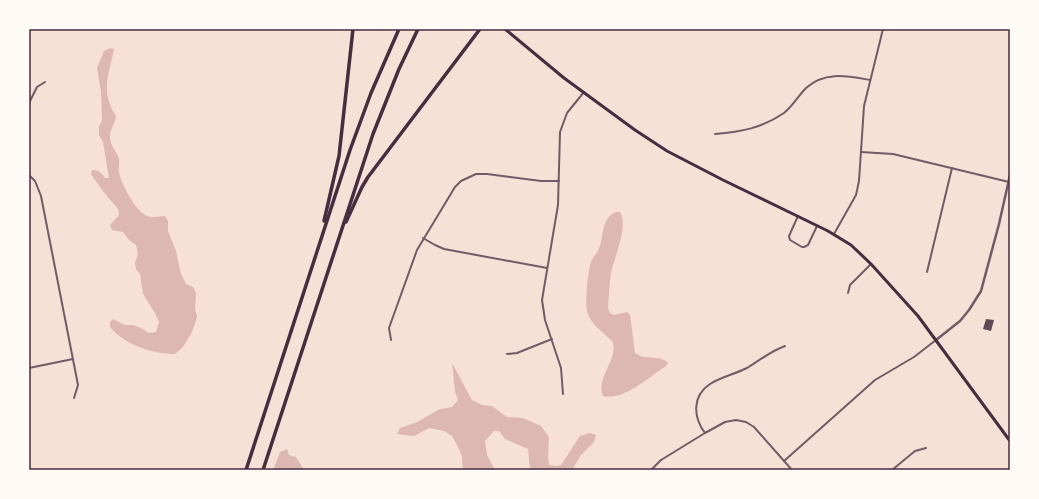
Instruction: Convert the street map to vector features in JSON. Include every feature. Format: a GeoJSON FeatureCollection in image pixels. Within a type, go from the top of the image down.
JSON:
{"type":"FeatureCollection","features":[{"type":"Feature","properties":{"kind":"highway"},"geometry":{"type":"LineString","coordinates":[[320,241],[339,156],[354,29]]}},
{"type":"Feature","properties":{"kind":"highway"},"geometry":{"type":"LineString","coordinates":[[246,470],[360,120],[399,29]]}},
{"type":"Feature","properties":{"kind":"highway"},"geometry":{"type":"LineString","coordinates":[[263,470],[373,134],[399,69],[418,29]]}},
{"type":"Feature","properties":{"kind":"highway"},"geometry":{"type":"LineString","coordinates":[[337,243],[356,199],[368,177],[480,29]]}},
{"type":"Feature","properties":{"kind":"main road"},"geometry":{"type":"LineString","coordinates":[[505,29],[564,78],[635,130],[667,151],[723,180],[818,225],[851,245],[900,294],[936,340],[1010,441]]}},
{"type":"Feature","properties":{"kind":"street"},"geometry":{"type":"LineString","coordinates":[[834,234],[856,195],[860,181],[864,106],[882,29]]}},
{"type":"Feature","properties":{"kind":"street"},"geometry":{"type":"LineString","coordinates":[[715,134],[746,130],[769,122],[793,104],[806,88],[820,79],[842,75],[870,80]]}},
{"type":"Feature","properties":{"kind":"street"},"geometry":{"type":"LineString","coordinates":[[29,103],[33,91],[45,82]]}},
{"type":"Feature","properties":{"kind":"street"},"geometry":{"type":"LineString","coordinates":[[563,394],[561,368],[544,320],[542,309],[543,291],[555,225],[562,124],[567,113],[584,92]]}},
{"type":"Feature","properties":{"kind":"street"},"geometry":{"type":"LineString","coordinates":[[862,152],[893,154],[1009,182]]}},
{"type":"Feature","properties":{"kind":"street"},"geometry":{"type":"LineString","coordinates":[[927,272],[952,168]]}},
{"type":"Feature","properties":{"kind":"street"},"geometry":{"type":"LineString","coordinates":[[391,340],[389,328],[417,250],[455,187],[461,181],[476,174],[486,174],[541,181],[559,181]]}},
{"type":"Feature","properties":{"kind":"street"},"geometry":{"type":"LineString","coordinates":[[29,175],[35,181],[41,196],[78,385],[74,398]]}},
{"type":"Feature","properties":{"kind":"street"},"geometry":{"type":"LineString","coordinates":[[784,461],[870,384],[948,332],[969,310],[981,291],[1010,176]]}},
{"type":"Feature","properties":{"kind":"street"},"geometry":{"type":"LineString","coordinates":[[798,216],[789,236],[790,240],[802,247],[808,245],[818,225]]}},
{"type":"Feature","properties":{"kind":"street"},"geometry":{"type":"LineString","coordinates":[[423,238],[435,246],[444,249],[547,268]]}},
{"type":"Feature","properties":{"kind":"street"},"geometry":{"type":"LineString","coordinates":[[848,293],[850,285],[871,264]]}},
{"type":"Feature","properties":{"kind":"street"},"geometry":{"type":"LineString","coordinates":[[507,354],[517,353],[552,339]]}},
{"type":"Feature","properties":{"kind":"street"},"geometry":{"type":"LineString","coordinates":[[705,433],[699,424],[695,411],[696,401],[705,388],[746,368],[771,352],[785,346]]}},
{"type":"Feature","properties":{"kind":"street"},"geometry":{"type":"LineString","coordinates":[[29,368],[73,359]]}},
{"type":"Feature","properties":{"kind":"street"},"geometry":{"type":"LineString","coordinates":[[651,470],[661,460],[705,433],[725,422],[736,420],[746,422],[754,427],[792,470]]}},
{"type":"Feature","properties":{"kind":"street"},"geometry":{"type":"LineString","coordinates":[[892,470],[915,451],[926,448]]}},
{"type":"Feature","properties":{"kind":"shaded area"},"geometry":{"type":"Polygon","coordinates":[[[110,48],[114,49],[108,75],[107,91],[108,99],[116,116],[110,134],[110,139],[119,159],[120,177],[133,203],[142,213],[151,217],[165,216],[168,221],[168,231],[176,251],[181,274],[186,284],[193,287],[196,293],[195,308],[197,317],[192,332],[183,347],[175,354],[166,354],[140,347],[123,339],[110,327],[110,322],[113,319],[125,325],[133,325],[141,328],[149,333],[156,332],[159,322],[143,294],[140,274],[136,269],[135,263],[138,254],[136,245],[129,240],[123,232],[112,230],[110,225],[119,215],[118,209],[91,174],[92,170],[98,171],[105,178],[109,178],[103,142],[99,135],[99,126],[102,120],[101,92],[97,68],[104,51],[110,48]]]}},
{"type":"Feature","properties":{"kind":"shaded area"},"geometry":{"type":"Polygon","coordinates":[[[616,212],[620,212],[623,225],[620,242],[611,273],[608,308],[610,313],[614,315],[627,312],[630,315],[635,353],[643,357],[665,360],[668,363],[666,366],[628,392],[611,397],[603,396],[601,389],[604,375],[611,361],[614,348],[612,341],[595,325],[590,318],[587,310],[586,296],[591,262],[601,244],[605,223],[611,215],[616,212]]]}},
{"type":"Feature","properties":{"kind":"shaded area"},"geometry":{"type":"Polygon","coordinates":[[[452,363],[472,400],[482,405],[492,406],[507,417],[523,418],[541,426],[549,437],[549,465],[561,465],[580,436],[590,433],[596,435],[594,442],[581,455],[572,470],[530,470],[528,449],[505,439],[499,431],[494,431],[485,441],[487,455],[495,470],[463,470],[462,457],[459,449],[452,436],[444,431],[429,428],[414,436],[397,434],[400,428],[417,422],[440,409],[452,407],[458,400],[455,391],[452,363]]]}},
{"type":"Feature","properties":{"kind":"shaded area"},"geometry":{"type":"Polygon","coordinates":[[[287,449],[289,455],[296,457],[304,470],[274,470],[280,452],[287,449]]]}},
{"type":"Feature","properties":{"kind":"building"},"geometry":{"type":"Polygon","coordinates":[[[986,319],[994,320],[991,331],[983,329],[986,319]]]}}]}
